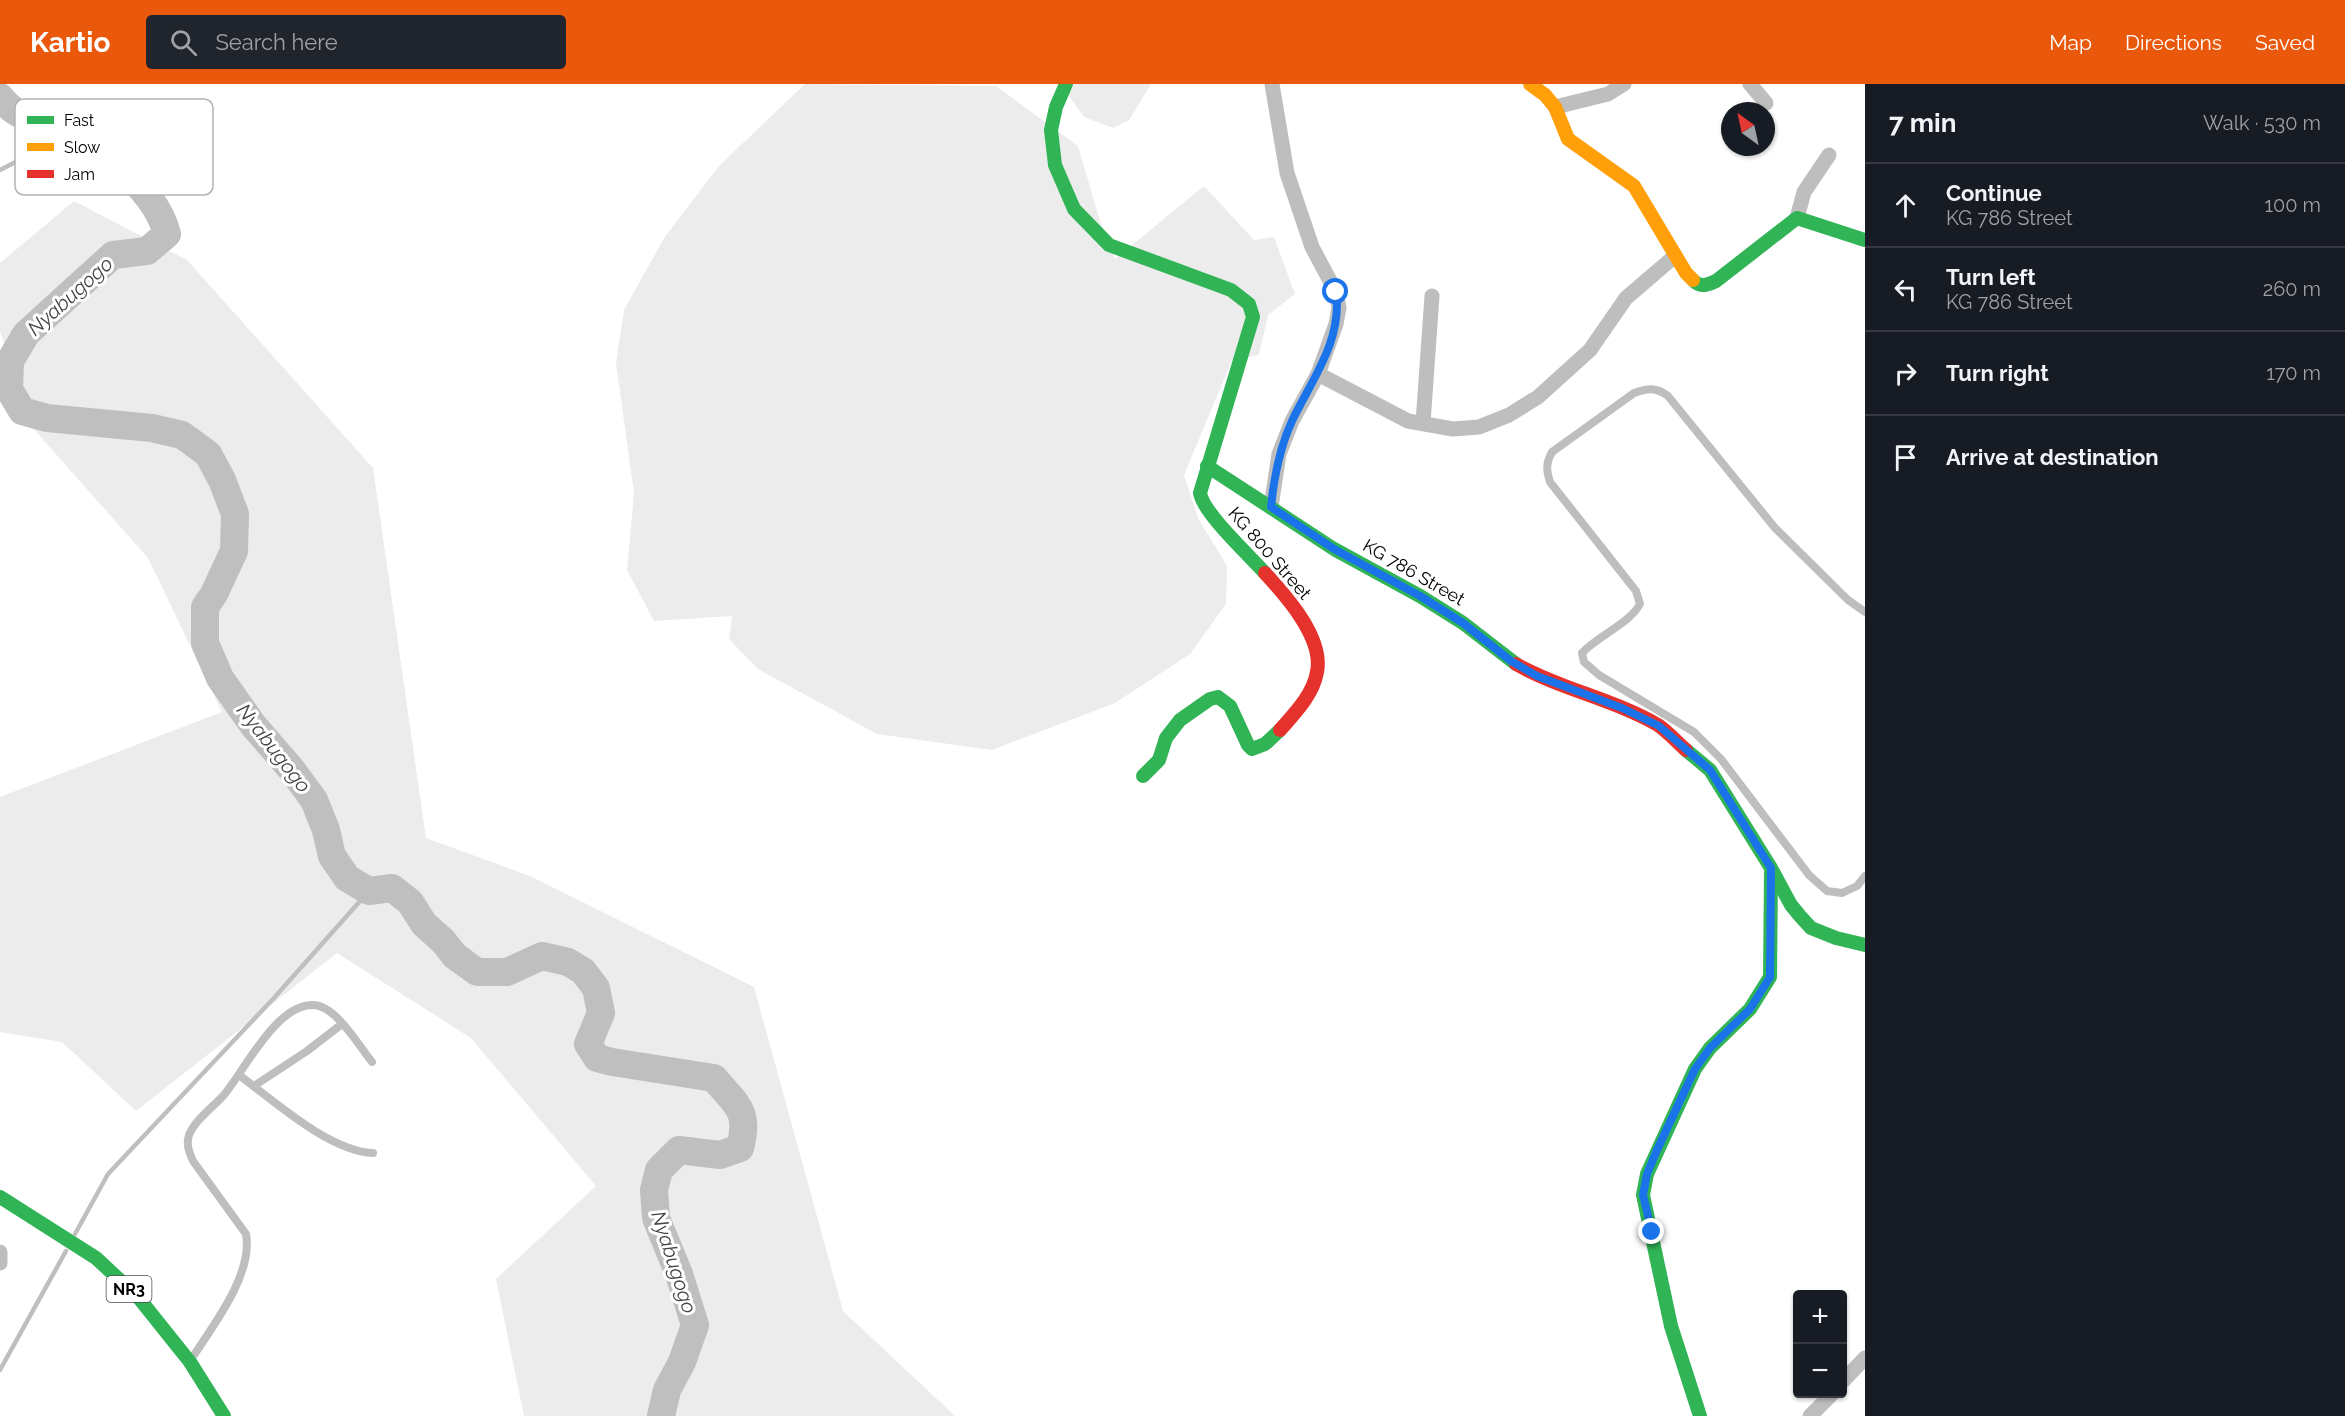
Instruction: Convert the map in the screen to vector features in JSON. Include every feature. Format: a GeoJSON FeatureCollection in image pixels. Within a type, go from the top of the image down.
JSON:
{"type":"FeatureCollection","features":[{"type":"Feature","properties":{"kind":"main road","name":"KG 800 Street"},"geometry":{"type":"LineString","coordinates":[[1066,84],[1056,107],[1052,130],[1055,165],[1074,209],[1109,245],[1231,290],[1249,304],[1253,317],[1207,466],[1200,493],[1201,500],[1298,612],[1311,635],[1318,668],[1307,697],[1277,733],[1258,748],[1252,749],[1248,745],[1230,706],[1218,697],[1210,699],[1180,720],[1166,738],[1159,760],[1143,776]]}},
{"type":"Feature","properties":{"kind":"main road"},"geometry":{"type":"LineString","coordinates":[[1530,84],[1545,94],[1555,107],[1568,139],[1634,186],[1675,256],[1696,284],[1703,286],[1716,281],[1797,218],[1865,240]]}},
{"type":"Feature","properties":{"kind":"main road","name":"KG 800 Street"},"geometry":{"type":"LineString","coordinates":[[1207,466],[1271,507]]}},
{"type":"Feature","properties":{"kind":"main road","name":"KG 786 Street"},"geometry":{"type":"LineString","coordinates":[[1271,507],[1334,549],[1420,596],[1463,623],[1511,661],[1537,676],[1622,708],[1659,726],[1710,770],[1771,868],[1791,905],[1811,928],[1836,938],[1865,945]]}},
{"type":"Feature","properties":{"kind":"main road"},"geometry":{"type":"LineString","coordinates":[[1700,1416],[1671,1326],[1643,1195],[1647,1174],[1695,1069],[1710,1048],[1750,1009],[1770,977],[1771,868]]}},
{"type":"Feature","properties":{"kind":"main road","name":"NR3"},"geometry":{"type":"LineString","coordinates":[[0,1197],[96,1258],[138,1297],[190,1362],[224,1416]]}},
{"type":"Feature","properties":{"kind":"street"},"geometry":{"type":"LineString","coordinates":[[1271,507],[1279,454],[1292,421],[1318,374],[1336,324],[1337,300],[1336,292],[1311,247],[1287,173],[1272,84]]}},
{"type":"Feature","properties":{"kind":"street"},"geometry":{"type":"LineString","coordinates":[[1555,107],[1608,94],[1624,84]]}},
{"type":"Feature","properties":{"kind":"street"},"geometry":{"type":"LineString","coordinates":[[1750,84],[1765,102]]}},
{"type":"Feature","properties":{"kind":"street"},"geometry":{"type":"LineString","coordinates":[[1797,218],[1804,192],[1829,155]]}},
{"type":"Feature","properties":{"kind":"street"},"geometry":{"type":"LineString","coordinates":[[1318,374],[1408,421],[1454,429],[1479,427],[1509,415],[1538,397],[1590,350],[1626,298],[1675,256]]}},
{"type":"Feature","properties":{"kind":"street"},"geometry":{"type":"LineString","coordinates":[[1423,423],[1432,296]]}},
{"type":"Feature","properties":{"kind":"street"},"geometry":{"type":"LineString","coordinates":[[0,1252],[0,1263]]}},
{"type":"Feature","properties":{"kind":"street"},"geometry":{"type":"LineString","coordinates":[[1847,1377],[1865,1358]]}},
{"type":"Feature","properties":{"kind":"street"},"geometry":{"type":"LineString","coordinates":[[1810,1416],[1828,1398]]}},
{"type":"Feature","properties":{"kind":"lane"},"geometry":{"type":"LineString","coordinates":[[1865,612],[1848,600],[1775,528],[1668,396],[1659,390],[1648,388],[1634,393],[1552,452],[1547,461],[1546,471],[1550,482],[1636,591],[1640,604],[1636,612],[1587,647],[1582,653],[1584,662],[1599,675],[1694,732],[1721,759],[1809,875],[1827,891],[1842,893],[1857,886],[1865,876]]}},
{"type":"Feature","properties":{"kind":"lane"},"geometry":{"type":"LineString","coordinates":[[190,1362],[234,1289],[247,1257],[248,1245],[246,1234],[193,1161],[188,1149],[188,1138],[197,1123],[222,1098],[272,1028],[299,1008],[310,1005],[323,1007],[342,1024],[372,1062]]}},
{"type":"Feature","properties":{"kind":"lane"},"geometry":{"type":"LineString","coordinates":[[254,1086],[299,1057],[342,1024]]}},
{"type":"Feature","properties":{"kind":"lane"},"geometry":{"type":"LineString","coordinates":[[239,1075],[294,1117],[341,1146],[373,1154]]}},
{"type":"Feature","properties":{"kind":"shaded area"},"geometry":{"type":"Polygon","coordinates":[[[805,84],[996,86],[1078,146],[1099,218],[1115,259],[1204,186],[1254,240],[1274,237],[1295,294],[1268,315],[1259,355],[1232,360],[1184,475],[1198,518],[1227,566],[1226,604],[1190,654],[1115,703],[992,750],[877,734],[758,669],[729,639],[732,616],[654,621],[627,570],[634,493],[616,363],[624,310],[664,238],[719,166],[805,84]]]}},
{"type":"Feature","properties":{"kind":"shaded area"},"geometry":{"type":"Polygon","coordinates":[[[1074,84],[1151,84],[1129,120],[1113,128],[1084,117],[1069,96],[1074,84]]]}},
{"type":"Feature","properties":{"kind":"shaded area"},"geometry":{"type":"Polygon","coordinates":[[[74,201],[187,260],[373,468],[426,838],[530,876],[754,987],[843,1311],[955,1416],[524,1416],[496,1279],[596,1186],[471,1038],[337,953],[136,1111],[62,1042],[0,1032],[0,797],[222,712],[148,558],[31,426],[0,331],[0,263],[74,201]]]}},
{"type":"Feature","properties":{"kind":"waterway","name":"Nyabugogo"},"geometry":{"type":"LineString","coordinates":[[0,97],[15,111]]}},
{"type":"Feature","properties":{"kind":"waterway"},"geometry":{"type":"LineString","coordinates":[[0,170],[15,162]]}},
{"type":"Feature","properties":{"kind":"waterway","name":"Nyabugogo"},"geometry":{"type":"LineString","coordinates":[[147,195],[162,220],[167,234],[147,251],[113,255],[26,334],[10,361],[9,389],[22,411],[47,418],[152,428],[182,435],[208,454],[222,480],[235,514],[234,551],[214,594],[205,607],[205,643],[220,678],[253,725],[292,770],[314,800],[326,830],[332,856],[347,878],[369,891],[392,888],[410,902],[424,924],[443,941],[455,956],[477,972],[507,972],[542,956],[568,962],[583,971],[596,988],[601,1013],[588,1044],[597,1058],[714,1078],[735,1102],[743,1125],[740,1148],[720,1155],[679,1150],[659,1170],[654,1190],[656,1218],[679,1274],[695,1325],[682,1362],[667,1390],[661,1416]]}},
{"type":"Feature","properties":{"kind":"waterway"},"geometry":{"type":"LineString","coordinates":[[75,1234],[108,1174],[273,999],[369,891]]}},
{"type":"Feature","properties":{"kind":"waterway"},"geometry":{"type":"LineString","coordinates":[[0,1370],[66,1251]]}},
{"type":"Feature","properties":{"kind":"traffic: fast"},"geometry":{"type":"LineString","coordinates":[[1066,84],[1056,107],[1051,130],[1055,165],[1074,209],[1109,245],[1231,290],[1249,304],[1253,317],[1200,493],[1209,512],[1265,573]]}},
{"type":"Feature","properties":{"kind":"traffic: fast"},"geometry":{"type":"LineString","coordinates":[[1693,280],[1701,285],[1716,281],[1797,218],[1865,240]]}},
{"type":"Feature","properties":{"kind":"traffic: fast"},"geometry":{"type":"LineString","coordinates":[[1207,466],[1334,549],[1420,596],[1463,623],[1516,664]]}},
{"type":"Feature","properties":{"kind":"traffic: fast"},"geometry":{"type":"LineString","coordinates":[[1143,776],[1159,760],[1166,738],[1180,720],[1210,699],[1218,697],[1230,706],[1252,749],[1265,744],[1280,730]]}},
{"type":"Feature","properties":{"kind":"traffic: fast"},"geometry":{"type":"LineString","coordinates":[[1686,750],[1710,770],[1771,868],[1791,905],[1811,928],[1836,938],[1865,945]]}},
{"type":"Feature","properties":{"kind":"traffic: fast"},"geometry":{"type":"LineString","coordinates":[[1700,1416],[1671,1326],[1643,1195],[1647,1174],[1695,1069],[1710,1048],[1750,1009],[1770,977],[1771,873]]}},
{"type":"Feature","properties":{"kind":"traffic: fast"},"geometry":{"type":"LineString","coordinates":[[0,1197],[96,1258],[138,1297],[190,1362],[224,1416]]}},
{"type":"Feature","properties":{"kind":"traffic: slow"},"geometry":{"type":"LineString","coordinates":[[1530,84],[1545,95],[1555,107],[1568,139],[1634,186],[1686,273],[1693,280]]}},
{"type":"Feature","properties":{"kind":"traffic: jam"},"geometry":{"type":"LineString","coordinates":[[1265,573],[1302,618],[1315,645],[1318,659],[1312,688],[1303,703],[1280,730]]}},
{"type":"Feature","properties":{"kind":"traffic: jam"},"geometry":{"type":"LineString","coordinates":[[1516,664],[1641,716],[1662,728],[1686,750]]}},
{"type":"Feature","properties":{"kind":"route"},"geometry":{"type":"LineString","coordinates":[[1336,292],[1338,308],[1336,324],[1318,374],[1292,421],[1279,454],[1271,507],[1334,549],[1420,596],[1463,623],[1511,661],[1537,676],[1622,708],[1659,726],[1710,770],[1771,868],[1772,958],[1770,977],[1750,1009],[1710,1048],[1695,1069],[1681,1098],[1647,1174],[1643,1195],[1652,1232]]}}]}
